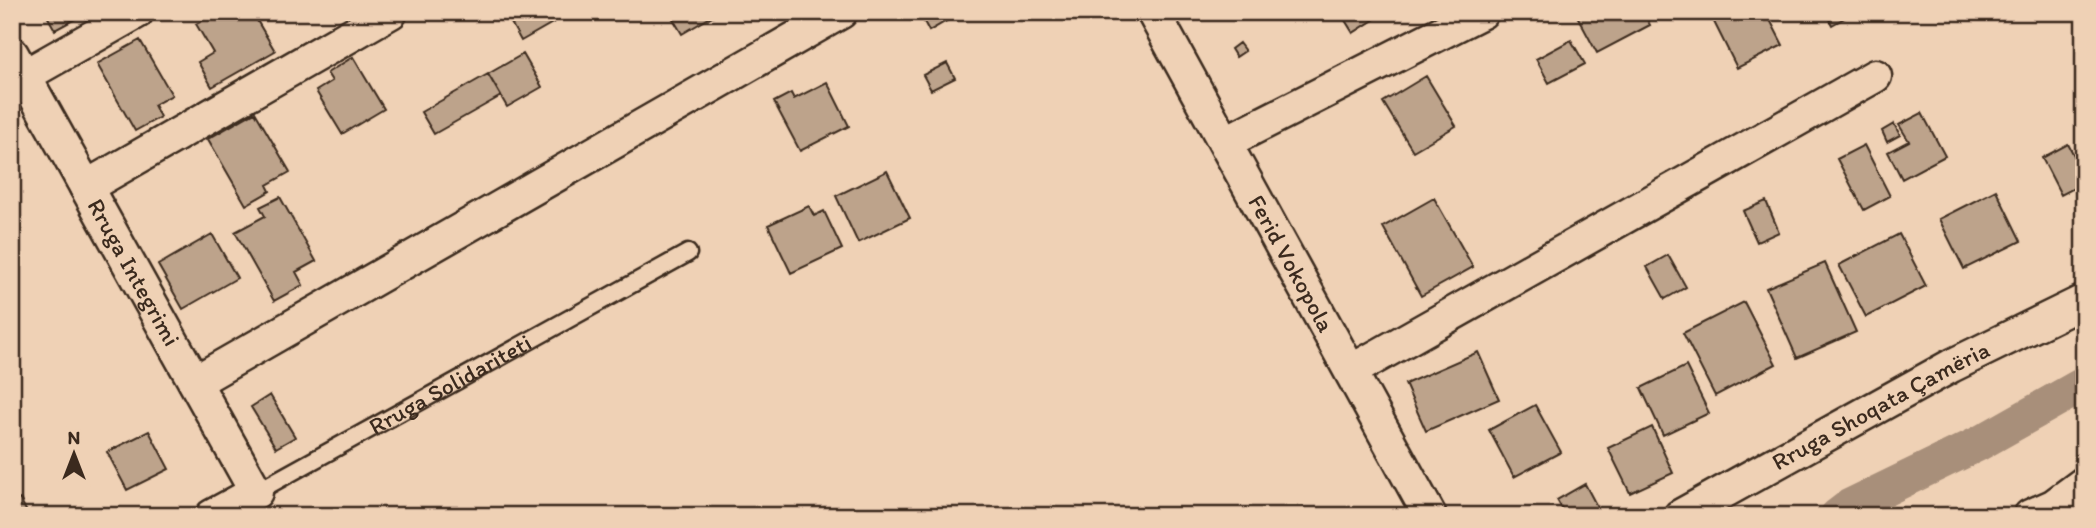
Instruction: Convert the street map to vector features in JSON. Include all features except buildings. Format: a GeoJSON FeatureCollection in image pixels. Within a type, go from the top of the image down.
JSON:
{"type":"FeatureCollection","features":[{"type":"Feature","properties":{"kind":"street"},"geometry":{"type":"LineString","coordinates":[[20,80],[137,12]]}},
{"type":"Feature","properties":{"kind":"street"},"geometry":{"type":"LineString","coordinates":[[86,187],[391,12]]}},
{"type":"Feature","properties":{"kind":"street"},"geometry":{"type":"LineString","coordinates":[[195,383],[841,12]]}},
{"type":"Feature","properties":{"kind":"street","name":"Ferid Vokopola"},"geometry":{"type":"LineString","coordinates":[[1153,12],[1430,516]]}},
{"type":"Feature","properties":{"kind":"street"},"geometry":{"type":"LineString","coordinates":[[1226,142],[1482,12]]}},
{"type":"Feature","properties":{"kind":"street"},"geometry":{"type":"LineString","coordinates":[[1351,371],[1875,76]]}},
{"type":"Feature","properties":{"kind":"street","name":"Rruga Integrimi"},"geometry":{"type":"LineString","coordinates":[[20,80],[86,187],[256,492]]}},
{"type":"Feature","properties":{"kind":"street","name":"Rruga Shoqata Çamëria"},"geometry":{"type":"LineString","coordinates":[[1680,516],[1951,366],[2084,301]]}},
{"type":"Feature","properties":{"kind":"street"},"geometry":{"type":"LineString","coordinates":[[2029,516],[2053,506],[2084,484]]}},
{"type":"Feature","properties":{"kind":"street","name":"Rruga Solidariteti"},"geometry":{"type":"LineString","coordinates":[[212,516],[256,492]]}},
{"type":"Feature","properties":{"kind":"lane","name":"Rruga Solidariteti"},"geometry":{"type":"LineString","coordinates":[[256,492],[688,253]]}},
{"type":"Feature","properties":{"kind":"waterway"},"geometry":{"type":"LineString","coordinates":[[1837,516],[1850,506],[1978,444],[2084,384]]}}]}
